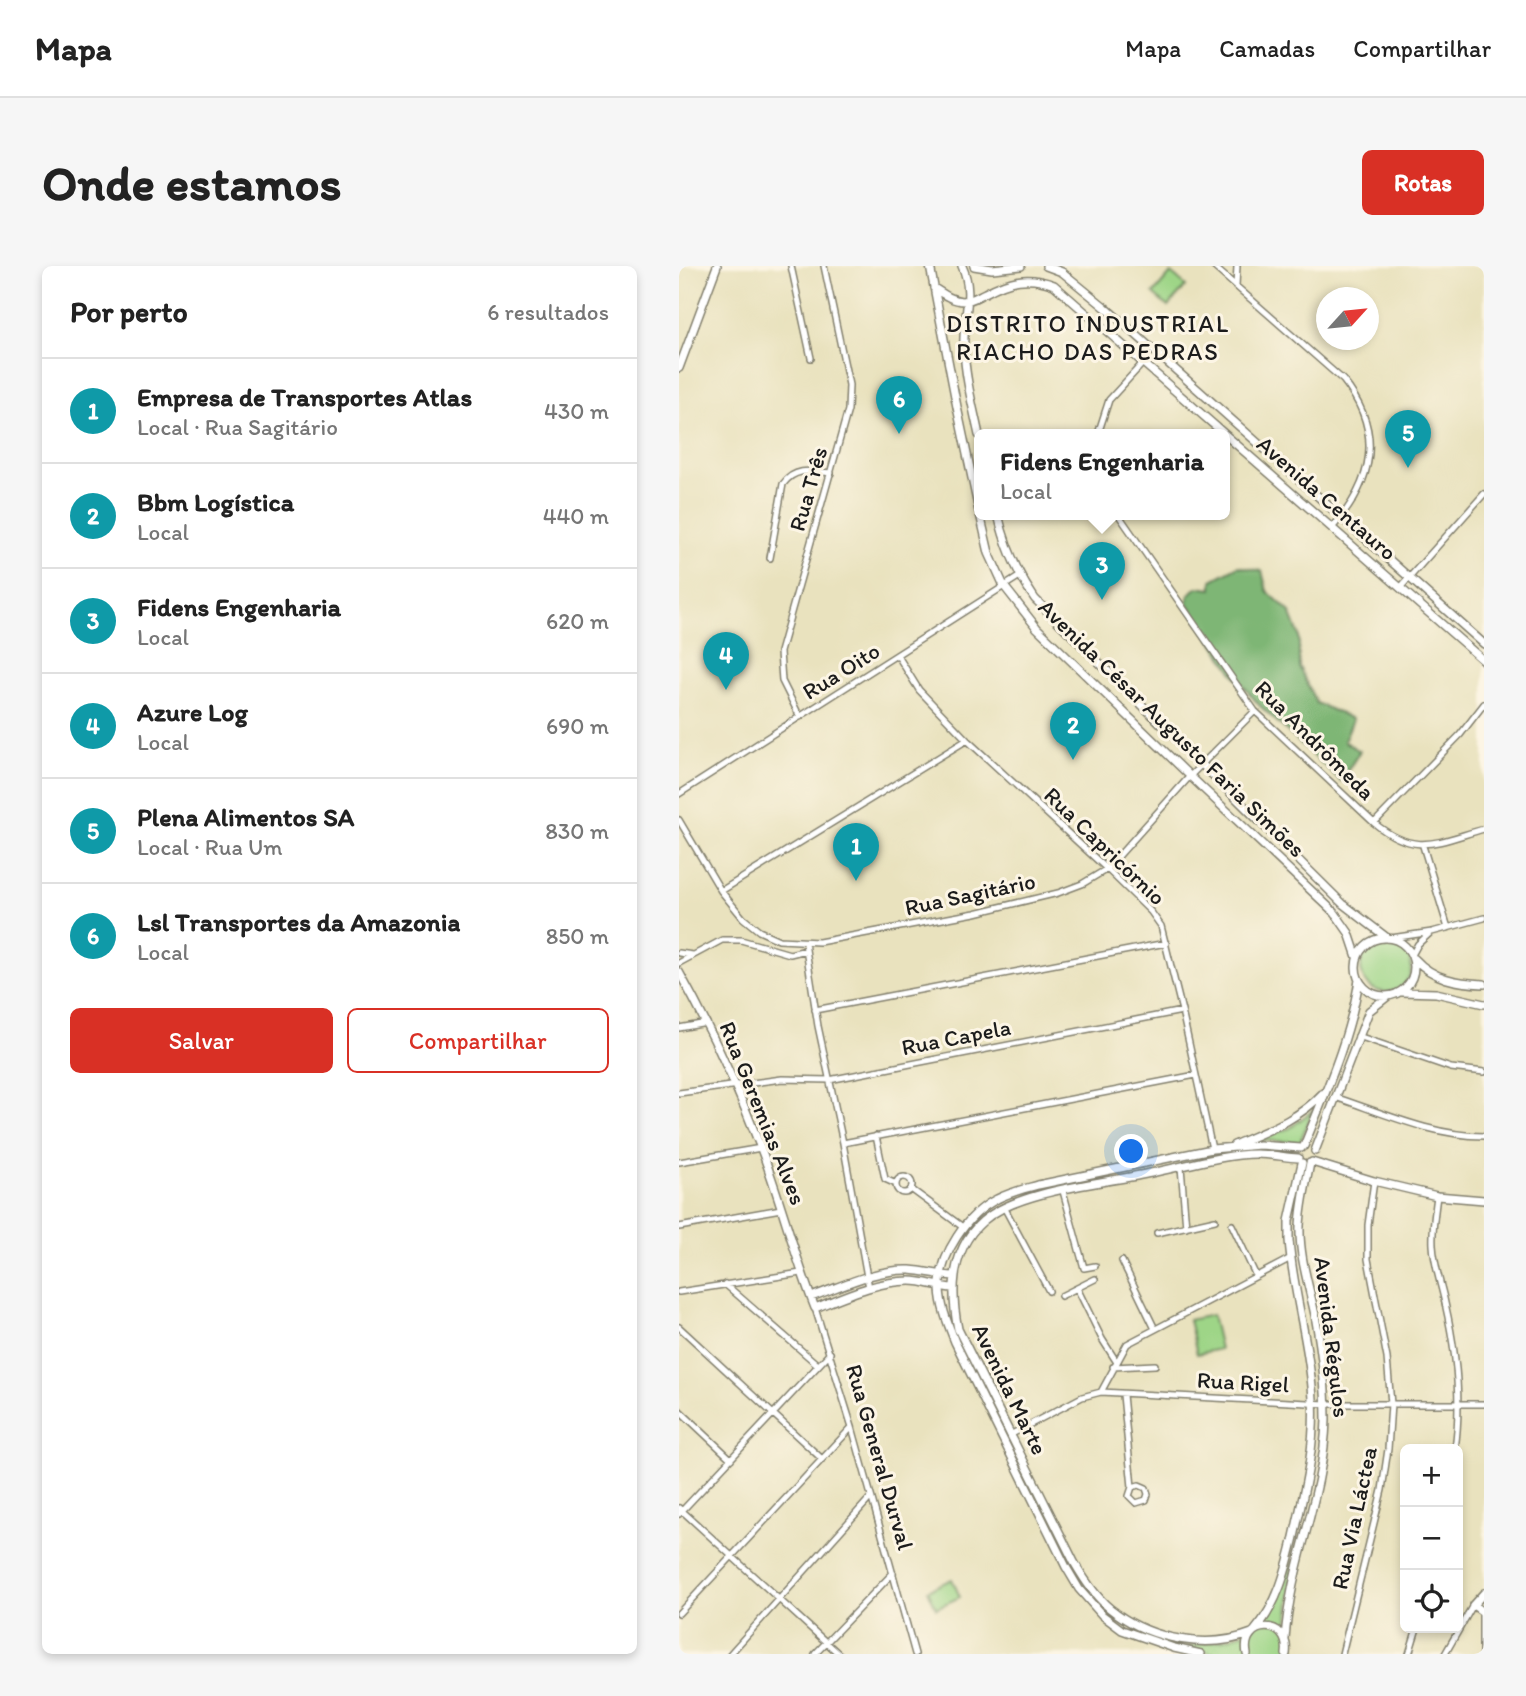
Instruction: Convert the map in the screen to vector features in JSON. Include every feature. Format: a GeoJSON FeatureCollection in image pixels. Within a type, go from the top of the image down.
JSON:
{"type":"FeatureCollection","features":[{"type":"Feature","properties":{"kind":"street"},"geometry":{"type":"LineString","coordinates":[[679,368],[717,266]]}},
{"type":"Feature","properties":{"kind":"street"},"geometry":{"type":"LineString","coordinates":[[791,266],[811,358]]}},
{"type":"Feature","properties":{"kind":"street","name":"Rua Três"},"geometry":{"type":"LineString","coordinates":[[800,717],[782,681],[780,653],[848,410],[849,384],[824,266]]}},
{"type":"Feature","properties":{"kind":"street","name":"Avenida César Augusto Faria Simões"},"geometry":{"type":"LineString","coordinates":[[930,266],[974,485]]}},
{"type":"Feature","properties":{"kind":"street"},"geometry":{"type":"LineString","coordinates":[[962,266],[967,280],[969,301],[964,348],[978,429]]}},
{"type":"Feature","properties":{"kind":"street"},"geometry":{"type":"LineString","coordinates":[[974,266],[992,269],[1021,266]]}},
{"type":"Feature","properties":{"kind":"street","name":"Avenida Centauro"},"geometry":{"type":"LineString","coordinates":[[1046,266],[1062,272],[1075,282],[1484,643]]}},
{"type":"Feature","properties":{"kind":"street"},"geometry":{"type":"LineString","coordinates":[[1213,266],[1343,380],[1357,399],[1369,431],[1369,459],[1355,498],[1332,528]]}},
{"type":"Feature","properties":{"kind":"street"},"geometry":{"type":"LineString","coordinates":[[1236,286],[1237,266]]}},
{"type":"Feature","properties":{"kind":"street","name":"Avenida Centauro"},"geometry":{"type":"LineString","coordinates":[[969,301],[1018,279],[1043,281],[1054,285],[1219,429]]}},
{"type":"Feature","properties":{"kind":"street"},"geometry":{"type":"LineString","coordinates":[[934,288],[956,300],[969,301]]}},
{"type":"Feature","properties":{"kind":"street"},"geometry":{"type":"LineString","coordinates":[[1098,429],[1109,400],[1143,363]]}},
{"type":"Feature","properties":{"kind":"street","name":"Avenida Centauro"},"geometry":{"type":"LineString","coordinates":[[1230,439],[1484,661]]}},
{"type":"Feature","properties":{"kind":"street"},"geometry":{"type":"LineString","coordinates":[[770,558],[783,484],[789,476],[799,471],[831,473]]}},
{"type":"Feature","properties":{"kind":"street"},"geometry":{"type":"LineString","coordinates":[[1400,588],[1484,494]]}},
{"type":"Feature","properties":{"kind":"street","name":"Avenida César Augusto Faria Simões"},"geometry":{"type":"LineString","coordinates":[[982,520],[989,553],[1004,586],[1037,628],[1335,913],[1349,933],[1357,957]]}},
{"type":"Feature","properties":{"kind":"street","name":"Avenida César Augusto Faria Simões"},"geometry":{"type":"LineString","coordinates":[[999,520],[1003,537],[1020,576],[1041,605],[1343,904],[1389,937]]}},
{"type":"Feature","properties":{"kind":"street","name":"Rua Andrômeda"},"geometry":{"type":"LineString","coordinates":[[1122,520],[1255,710],[1374,823],[1397,839],[1423,846]]}},
{"type":"Feature","properties":{"kind":"street","name":"Rua Oito"},"geometry":{"type":"LineString","coordinates":[[679,794],[1020,576]]}},
{"type":"Feature","properties":{"kind":"street","name":"Rua Capricórnio"},"geometry":{"type":"LineString","coordinates":[[898,656],[919,690],[967,740],[1107,869],[1151,912],[1161,926],[1212,1149]]}},
{"type":"Feature","properties":{"kind":"street"},"geometry":{"type":"LineString","coordinates":[[1374,823],[1460,735],[1484,704]]}},
{"type":"Feature","properties":{"kind":"street","name":"Rua Sagitário"},"geometry":{"type":"LineString","coordinates":[[679,820],[721,891],[743,918],[759,931],[779,940],[805,946],[975,913],[1058,893],[1082,884],[1107,869],[1190,776],[1255,710]]}},
{"type":"Feature","properties":{"kind":"street"},"geometry":{"type":"LineString","coordinates":[[721,891],[967,740]]}},
{"type":"Feature","properties":{"kind":"street"},"geometry":{"type":"LineString","coordinates":[[1448,928],[1423,846],[1484,829]]}},
{"type":"Feature","properties":{"kind":"street"},"geometry":{"type":"LineString","coordinates":[[1302,1147],[1327,1088],[1351,1017],[1359,980],[1357,957],[1368,942],[1432,932],[1484,918]]}},
{"type":"Feature","properties":{"kind":"street"},"geometry":{"type":"LineString","coordinates":[[1398,993],[1410,982],[1415,966],[1413,956],[1418,944],[1432,932]]}},
{"type":"Feature","properties":{"kind":"street"},"geometry":{"type":"LineString","coordinates":[[1389,937],[1400,941],[1425,971],[1449,980],[1484,984]]}},
{"type":"Feature","properties":{"kind":"street"},"geometry":{"type":"LineString","coordinates":[[679,964],[714,943],[733,939],[790,954],[805,946],[869,1288]]}},
{"type":"Feature","properties":{"kind":"street"},"geometry":{"type":"LineString","coordinates":[[815,1010],[1166,943]]}},
{"type":"Feature","properties":{"kind":"street"},"geometry":{"type":"LineString","coordinates":[[679,953],[693,955]]}},
{"type":"Feature","properties":{"kind":"street","name":"Rua Geremias Alves"},"geometry":{"type":"LineString","coordinates":[[679,972],[735,1083],[761,1148],[801,1273]]}},
{"type":"Feature","properties":{"kind":"street"},"geometry":{"type":"LineString","coordinates":[[1359,980],[1371,992],[1388,996],[1422,991],[1484,1004]]}},
{"type":"Feature","properties":{"kind":"street","name":"Avenida Régulos"},"geometry":{"type":"LineString","coordinates":[[1247,1654],[1247,1642],[1271,1610],[1292,1545],[1308,1469],[1314,1404],[1290,1258],[1289,1221],[1309,1159],[1369,1011],[1388,996]]}},
{"type":"Feature","properties":{"kind":"street","name":"Rua Capela"},"geometry":{"type":"LineString","coordinates":[[679,1093],[735,1083],[782,1079],[829,1080],[1182,1011]]}},
{"type":"Feature","properties":{"kind":"street"},"geometry":{"type":"LineString","coordinates":[[679,1028],[707,1023]]}},
{"type":"Feature","properties":{"kind":"street"},"geometry":{"type":"LineString","coordinates":[[1358,1036],[1451,1068],[1484,1072]]}},
{"type":"Feature","properties":{"kind":"street"},"geometry":{"type":"LineString","coordinates":[[843,1143],[1196,1075]]}},
{"type":"Feature","properties":{"kind":"street"},"geometry":{"type":"LineString","coordinates":[[1227,1147],[1283,1124],[1308,1109],[1327,1088]]}},
{"type":"Feature","properties":{"kind":"street"},"geometry":{"type":"LineString","coordinates":[[1335,1097],[1431,1130],[1465,1136],[1484,1136]]}},
{"type":"Feature","properties":{"kind":"street"},"geometry":{"type":"LineString","coordinates":[[876,1136],[885,1179],[896,1184],[900,1192],[905,1194],[911,1189],[912,1181],[908,1177],[900,1177],[896,1184]]}},
{"type":"Feature","properties":{"kind":"street","name":"Avenida Marte"},"geometry":{"type":"LineString","coordinates":[[1254,1631],[1221,1642],[1176,1638],[1138,1626],[1115,1613],[1090,1586],[1074,1562],[951,1334],[942,1308],[941,1275],[964,1228],[995,1200],[1014,1192],[1212,1149],[1260,1145],[1302,1147]]}},
{"type":"Feature","properties":{"kind":"street"},"geometry":{"type":"LineString","coordinates":[[1302,1147],[1310,1146],[1309,1159]]}},
{"type":"Feature","properties":{"kind":"street"},"geometry":{"type":"LineString","coordinates":[[1302,1147],[1309,1159],[1374,1181],[1437,1196],[1484,1200]]}},
{"type":"Feature","properties":{"kind":"street"},"geometry":{"type":"LineString","coordinates":[[679,1162],[761,1148]]}},
{"type":"Feature","properties":{"kind":"street","name":"Avenida Marte"},"geometry":{"type":"LineString","coordinates":[[1201,1654],[1174,1648],[1122,1630],[1111,1623],[1084,1595],[1066,1567],[958,1329],[953,1308],[953,1276],[960,1252],[972,1233],[982,1222],[1004,1207],[1063,1191],[1254,1154],[1309,1159]]}},
{"type":"Feature","properties":{"kind":"street"},"geometry":{"type":"LineString","coordinates":[[1178,1156],[1186,1227]]}},
{"type":"Feature","properties":{"kind":"street","name":"Avenida Régulos"},"geometry":{"type":"LineString","coordinates":[[1286,1654],[1285,1641],[1294,1572],[1322,1465],[1326,1404],[1316,1321],[1301,1240],[1302,1206],[1309,1159]]}},
{"type":"Feature","properties":{"kind":"street","name":"Rua Via Láctea"},"geometry":{"type":"LineString","coordinates":[[1342,1654],[1382,1490],[1388,1449],[1391,1404],[1387,1358],[1368,1259],[1368,1226],[1374,1181]]}},
{"type":"Feature","properties":{"kind":"street"},"geometry":{"type":"LineString","coordinates":[[911,1189],[972,1233]]}},
{"type":"Feature","properties":{"kind":"street"},"geometry":{"type":"LineString","coordinates":[[1063,1191],[1084,1268],[1095,1266]]}},
{"type":"Feature","properties":{"kind":"street"},"geometry":{"type":"LineString","coordinates":[[1437,1196],[1433,1242],[1454,1354],[1459,1404],[1455,1444]]}},
{"type":"Feature","properties":{"kind":"street"},"geometry":{"type":"LineString","coordinates":[[1004,1207],[1049,1291]]}},
{"type":"Feature","properties":{"kind":"street"},"geometry":{"type":"LineString","coordinates":[[679,1227],[782,1209]]}},
{"type":"Feature","properties":{"kind":"street"},"geometry":{"type":"LineString","coordinates":[[1157,1233],[1215,1220]]}},
{"type":"Feature","properties":{"kind":"street"},"geometry":{"type":"LineString","coordinates":[[1232,1225],[1256,1276]]}},
{"type":"Feature","properties":{"kind":"street"},"geometry":{"type":"LineString","coordinates":[[1101,1392],[1127,1344],[1290,1258]]}},
{"type":"Feature","properties":{"kind":"street"},"geometry":{"type":"LineString","coordinates":[[1122,1261],[1155,1329]]}},
{"type":"Feature","properties":{"kind":"street"},"geometry":{"type":"LineString","coordinates":[[811,1297],[867,1277],[896,1271],[912,1270],[953,1276]]}},
{"type":"Feature","properties":{"kind":"street"},"geometry":{"type":"LineString","coordinates":[[679,1292],[801,1273]]}},
{"type":"Feature","properties":{"kind":"street","name":"Rua General Durval"},"geometry":{"type":"LineString","coordinates":[[801,1273],[830,1353],[915,1654]]}},
{"type":"Feature","properties":{"kind":"street"},"geometry":{"type":"LineString","coordinates":[[1061,1296],[1095,1279]]}},
{"type":"Feature","properties":{"kind":"street"},"geometry":{"type":"LineString","coordinates":[[815,1308],[869,1288],[911,1281],[953,1288]]}},
{"type":"Feature","properties":{"kind":"street"},"geometry":{"type":"LineString","coordinates":[[725,1284],[818,1365]]}},
{"type":"Feature","properties":{"kind":"street"},"geometry":{"type":"LineString","coordinates":[[1077,1288],[1115,1364]]}},
{"type":"Feature","properties":{"kind":"street"},"geometry":{"type":"LineString","coordinates":[[679,1327],[822,1459]]}},
{"type":"Feature","properties":{"kind":"street"},"geometry":{"type":"LineString","coordinates":[[830,1353],[680,1511],[839,1654]]}},
{"type":"Feature","properties":{"kind":"street"},"geometry":{"type":"LineString","coordinates":[[1115,1364],[1155,1366]]}},
{"type":"Feature","properties":{"kind":"street","name":"Rua Rigel"},"geometry":{"type":"LineString","coordinates":[[1006,1437],[1082,1397],[1101,1392],[1314,1404],[1484,1404]]}},
{"type":"Feature","properties":{"kind":"street"},"geometry":{"type":"LineString","coordinates":[[1123,1395],[1132,1487]]}},
{"type":"Feature","properties":{"kind":"street"},"geometry":{"type":"LineString","coordinates":[[679,1410],[731,1459]]}},
{"type":"Feature","properties":{"kind":"street"},"geometry":{"type":"LineString","coordinates":[[679,1613],[852,1427]]}},
{"type":"Feature","properties":{"kind":"street"},"geometry":{"type":"LineString","coordinates":[[730,1654],[871,1497]]}},
{"type":"Feature","properties":{"kind":"street"},"geometry":{"type":"LineString","coordinates":[[1066,1567],[1074,1562]]}},
{"type":"Feature","properties":{"kind":"street"},"geometry":{"type":"LineString","coordinates":[[815,1654],[894,1573]]}},
{"type":"Feature","properties":{"kind":"street"},"geometry":{"type":"LineString","coordinates":[[1445,1654],[1473,1605],[1484,1593]]}},
{"type":"Feature","properties":{"kind":"street"},"geometry":{"type":"LineString","coordinates":[[1473,1605],[1483,1612],[1482,1654]]}},
{"type":"Feature","properties":{"kind":"street"},"geometry":{"type":"LineString","coordinates":[[1254,1631],[1265,1627],[1274,1629],[1293,1654]]}},
{"type":"Feature","properties":{"kind":"street"},"geometry":{"type":"LineString","coordinates":[[1409,1654],[1415,1633]]}},
{"type":"Feature","properties":{"kind":"street"},"geometry":{"type":"LineString","coordinates":[[1174,1648],[1176,1638]]}},
{"type":"Feature","properties":{"kind":"green space"},"geometry":{"type":"Polygon","coordinates":[[[1171,273],[1186,286],[1168,307],[1153,294],[1171,273]]]}},
{"type":"Feature","properties":{"kind":"green space"},"geometry":{"type":"Polygon","coordinates":[[[1238,566],[1262,571],[1267,591],[1290,612],[1299,635],[1299,667],[1316,703],[1353,719],[1344,741],[1360,751],[1341,781],[1259,705],[1235,676],[1187,602],[1189,595],[1197,587],[1212,589],[1212,580],[1238,566]]]}},
{"type":"Feature","properties":{"kind":"green space"},"geometry":{"type":"Polygon","coordinates":[[[1386,942],[1404,949],[1411,967],[1404,985],[1386,992],[1368,985],[1361,967],[1368,949],[1386,942]]]}},
{"type":"Feature","properties":{"kind":"green space"},"geometry":{"type":"Polygon","coordinates":[[[1313,1110],[1300,1142],[1252,1140],[1290,1128],[1313,1110]]]}},
{"type":"Feature","properties":{"kind":"green space"},"geometry":{"type":"Polygon","coordinates":[[[1212,1315],[1220,1349],[1197,1354],[1189,1320],[1212,1315]]]}},
{"type":"Feature","properties":{"kind":"green space"},"geometry":{"type":"Polygon","coordinates":[[[1293,1561],[1288,1630],[1297,1654],[1215,1654],[1186,1646],[1230,1637],[1253,1626],[1271,1604],[1293,1561]]]}},
{"type":"Feature","properties":{"kind":"green space"},"geometry":{"type":"Polygon","coordinates":[[[952,1579],[960,1597],[936,1608],[928,1590],[952,1579]]]}},
{"type":"Feature","properties":{"kind":"place","name":"Lsl Transportes da Amazonia"},"geometry":{"type":"Point","coordinates":[899,434]}},
{"type":"Feature","properties":{"kind":"place","name":"Plena Alimentos SA"},"geometry":{"type":"Point","coordinates":[1408,468]}},
{"type":"Feature","properties":{"kind":"place","name":"Fidens Engenharia"},"geometry":{"type":"Point","coordinates":[1102,600]}},
{"type":"Feature","properties":{"kind":"place","name":"Azure Log"},"geometry":{"type":"Point","coordinates":[726,690]}},
{"type":"Feature","properties":{"kind":"place","name":"Bbm Logística"},"geometry":{"type":"Point","coordinates":[1073,760]}},
{"type":"Feature","properties":{"kind":"place","name":"Empresa de Transportes Atlas"},"geometry":{"type":"Point","coordinates":[856,881]}},
{"type":"Feature","properties":{"kind":"district","name":"DISTRITO INDUSTRIAL RIACHO DAS PEDRAS"},"geometry":{"type":"Point","coordinates":[1088,337]}}]}
